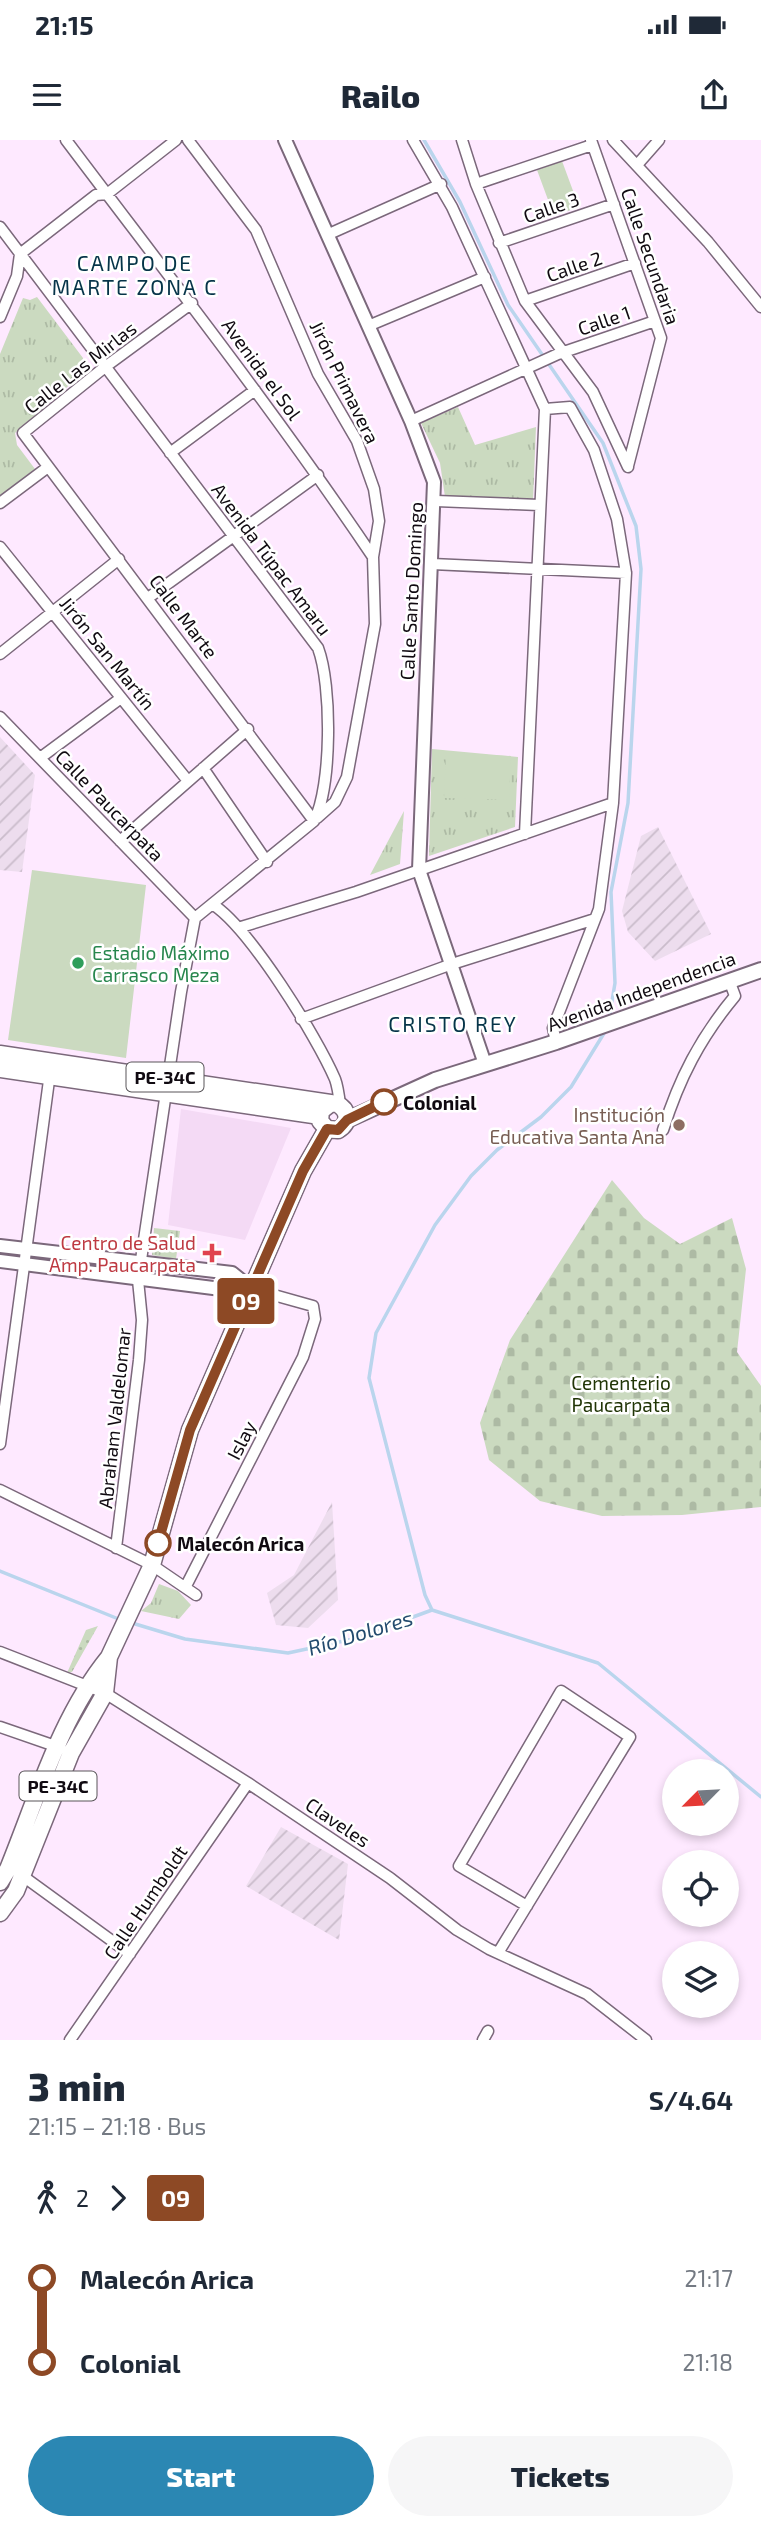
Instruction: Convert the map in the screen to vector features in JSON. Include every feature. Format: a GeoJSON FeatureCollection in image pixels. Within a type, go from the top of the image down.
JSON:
{"type":"FeatureCollection","features":[{"type":"Feature","properties":{"kind":"main road","name":"Avenida Independencia"},"geometry":{"type":"LineString","coordinates":[[335,1113],[377,1105],[435,1080],[663,1006],[761,970]]}},
{"type":"Feature","properties":{"kind":"main road","name":"PE-34C"},"geometry":{"type":"LineString","coordinates":[[0,1054],[51,1068],[335,1113],[303,1171],[190,1430],[152,1565],[109,1657],[105,1693],[64,1750]]}},
{"type":"Feature","properties":{"kind":"main road","name":"PE-34C"},"geometry":{"type":"LineString","coordinates":[[0,1069],[51,1068]]}},
{"type":"Feature","properties":{"kind":"main road","name":"PE-34C"},"geometry":{"type":"LineString","coordinates":[[0,1913],[16,1891],[10,1875],[64,1750],[87,1684],[109,1657]]}},
{"type":"Feature","properties":{"kind":"street","name":"Avenida el Sol"},"geometry":{"type":"LineString","coordinates":[[66,140],[192,303],[318,475],[373,557]]}},
{"type":"Feature","properties":{"kind":"street"},"geometry":{"type":"LineString","coordinates":[[0,317],[17,276],[20,254],[96,195],[107,194],[176,140]]}},
{"type":"Feature","properties":{"kind":"street","name":"Jirón Primavera"},"geometry":{"type":"LineString","coordinates":[[188,140],[256,230],[318,374],[358,441],[374,489],[379,521],[373,557],[376,624],[347,777],[335,802],[314,821]]}},
{"type":"Feature","properties":{"kind":"street"},"geometry":{"type":"LineString","coordinates":[[413,140],[440,184],[531,366],[544,409],[525,834]]}},
{"type":"Feature","properties":{"kind":"street"},"geometry":{"type":"LineString","coordinates":[[462,140],[476,184],[524,301],[561,354]]}},
{"type":"Feature","properties":{"kind":"street"},"geometry":{"type":"LineString","coordinates":[[613,140],[708,242],[761,307]]}},
{"type":"Feature","properties":{"kind":"street"},"geometry":{"type":"LineString","coordinates":[[637,164],[659,140]]}},
{"type":"Feature","properties":{"kind":"street","name":"Calle Santo Domingo"},"geometry":{"type":"LineString","coordinates":[[290,141],[430,465],[436,501],[419,870],[485,1064]]}},
{"type":"Feature","properties":{"kind":"street"},"geometry":{"type":"LineString","coordinates":[[476,184],[591,142]]}},
{"type":"Feature","properties":{"kind":"street","name":"Calle Secundaria"},"geometry":{"type":"LineString","coordinates":[[561,354],[593,392],[628,467],[661,342],[591,142]]}},
{"type":"Feature","properties":{"kind":"street"},"geometry":{"type":"LineString","coordinates":[[328,234],[440,184]]}},
{"type":"Feature","properties":{"kind":"street","name":"Calle 3"},"geometry":{"type":"LineString","coordinates":[[499,243],[614,204]]}},
{"type":"Feature","properties":{"kind":"street","name":"Avenida Túpac Amaru"},"geometry":{"type":"LineString","coordinates":[[0,227],[318,648],[328,688],[325,785],[314,821]]}},
{"type":"Feature","properties":{"kind":"street","name":"Calle 2"},"geometry":{"type":"LineString","coordinates":[[524,301],[635,263]]}},
{"type":"Feature","properties":{"kind":"street"},"geometry":{"type":"LineString","coordinates":[[368,326],[485,277]]}},
{"type":"Feature","properties":{"kind":"street","name":"Calle Las Mirlas"},"geometry":{"type":"LineString","coordinates":[[23,433],[105,367],[192,303]]}},
{"type":"Feature","properties":{"kind":"street","name":"Calle 1"},"geometry":{"type":"LineString","coordinates":[[411,421],[531,366],[655,321]]}},
{"type":"Feature","properties":{"kind":"street"},"geometry":{"type":"LineString","coordinates":[[170,453],[255,390]]}},
{"type":"Feature","properties":{"kind":"street"},"geometry":{"type":"LineString","coordinates":[[544,409],[570,407],[594,450],[617,519],[626,573],[608,855],[595,919],[553,1028],[556,1042]]}},
{"type":"Feature","properties":{"kind":"street","name":"Calle Marte"},"geometry":{"type":"LineString","coordinates":[[23,433],[248,729],[314,821]]}},
{"type":"Feature","properties":{"kind":"street"},"geometry":{"type":"LineString","coordinates":[[0,503],[48,467]]}},
{"type":"Feature","properties":{"kind":"street"},"geometry":{"type":"LineString","coordinates":[[148,598],[318,475]]}},
{"type":"Feature","properties":{"kind":"street"},"geometry":{"type":"LineString","coordinates":[[436,501],[539,505]]}},
{"type":"Feature","properties":{"kind":"street","name":"Jirón San Martín"},"geometry":{"type":"LineString","coordinates":[[0,547],[188,781]]}},
{"type":"Feature","properties":{"kind":"street"},"geometry":{"type":"LineString","coordinates":[[0,654],[119,559]]}},
{"type":"Feature","properties":{"kind":"street"},"geometry":{"type":"LineString","coordinates":[[432,564],[536,571],[626,573]]}},
{"type":"Feature","properties":{"kind":"street"},"geometry":{"type":"LineString","coordinates":[[40,758],[121,698]]}},
{"type":"Feature","properties":{"kind":"street","name":"Calle Paucarpata"},"geometry":{"type":"LineString","coordinates":[[0,717],[195,918]]}},
{"type":"Feature","properties":{"kind":"street"},"geometry":{"type":"LineString","coordinates":[[120,841],[248,729]]}},
{"type":"Feature","properties":{"kind":"street"},"geometry":{"type":"LineString","coordinates":[[203,768],[267,862]]}},
{"type":"Feature","properties":{"kind":"street"},"geometry":{"type":"LineString","coordinates":[[241,927],[419,870],[613,803]]}},
{"type":"Feature","properties":{"kind":"street"},"geometry":{"type":"LineString","coordinates":[[195,918],[314,821]]}},
{"type":"Feature","properties":{"kind":"street"},"geometry":{"type":"LineString","coordinates":[[212,904],[241,927],[302,1019],[337,1082],[335,1113]]}},
{"type":"Feature","properties":{"kind":"street","name":"Abraham Valdelomar"},"geometry":{"type":"LineString","coordinates":[[116,1548],[139,1360],[142,1320],[138,1280],[140,1263],[181,992],[195,918]]}},
{"type":"Feature","properties":{"kind":"street"},"geometry":{"type":"LineString","coordinates":[[302,1019],[452,964],[595,919]]}},
{"type":"Feature","properties":{"kind":"street"},"geometry":{"type":"LineString","coordinates":[[663,1130],[677,1086],[691,1058],[735,996],[730,980]]}},
{"type":"Feature","properties":{"kind":"street"},"geometry":{"type":"LineString","coordinates":[[0,1444],[51,1068]]}},
{"type":"Feature","properties":{"kind":"street"},"geometry":{"type":"LineString","coordinates":[[0,1246],[232,1273],[252,1289]]}},
{"type":"Feature","properties":{"kind":"street"},"geometry":{"type":"LineString","coordinates":[[0,1261],[138,1280],[229,1290],[252,1289]]}},
{"type":"Feature","properties":{"kind":"street","name":"Islay"},"geometry":{"type":"LineString","coordinates":[[186,1586],[303,1357],[315,1319],[313,1306],[252,1289]]}},
{"type":"Feature","properties":{"kind":"street"},"geometry":{"type":"LineString","coordinates":[[0,1490],[152,1565],[196,1595]]}},
{"type":"Feature","properties":{"kind":"street","name":"Claveles"},"geometry":{"type":"LineString","coordinates":[[0,1653],[105,1693],[390,1878],[457,1930],[498,1953],[587,1994],[646,2040]]}},
{"type":"Feature","properties":{"kind":"street"},"geometry":{"type":"LineString","coordinates":[[498,1953],[527,1906],[630,1737],[561,1691],[459,1866],[527,1906]]}},
{"type":"Feature","properties":{"kind":"street"},"geometry":{"type":"LineString","coordinates":[[0,1727],[64,1750]]}},
{"type":"Feature","properties":{"kind":"street","name":"Calle Humboldt"},"geometry":{"type":"LineString","coordinates":[[70,2040],[247,1783]]}},
{"type":"Feature","properties":{"kind":"street"},"geometry":{"type":"LineString","coordinates":[[10,1875],[130,1954]]}},
{"type":"Feature","properties":{"kind":"shaded area"},"geometry":{"type":"Polygon","coordinates":[[[0,737],[35,775],[22,872],[0,870],[0,737]]]}},
{"type":"Feature","properties":{"kind":"shaded area"},"geometry":{"type":"Polygon","coordinates":[[[658,827],[711,934],[655,961],[628,932],[622,911],[641,836],[658,827]]]}},
{"type":"Feature","properties":{"kind":"shaded area"},"geometry":{"type":"Polygon","coordinates":[[[181,1109],[291,1128],[245,1240],[168,1225],[181,1109]]]}},
{"type":"Feature","properties":{"kind":"shaded area"},"geometry":{"type":"Polygon","coordinates":[[[332,1502],[338,1600],[308,1628],[276,1625],[267,1593],[294,1575],[332,1502]]]}},
{"type":"Feature","properties":{"kind":"shaded area"},"geometry":{"type":"Polygon","coordinates":[[[281,1827],[348,1864],[339,1940],[246,1886],[281,1827]]]}},
{"type":"Feature","properties":{"kind":"green space"},"geometry":{"type":"Polygon","coordinates":[[[562,161],[579,207],[554,216],[537,170],[562,161]]]}},
{"type":"Feature","properties":{"kind":"green space"},"geometry":{"type":"Polygon","coordinates":[[[37,297],[83,358],[83,373],[15,433],[17,445],[35,469],[0,497],[0,354],[23,298],[30,300],[37,297]]]}},
{"type":"Feature","properties":{"kind":"green space"},"geometry":{"type":"Polygon","coordinates":[[[458,407],[475,445],[536,427],[533,501],[445,497],[440,463],[421,423],[458,407]]]}},
{"type":"Feature","properties":{"kind":"green space"},"geometry":{"type":"Polygon","coordinates":[[[432,749],[518,757],[515,827],[429,856],[432,749]]]}},
{"type":"Feature","properties":{"kind":"green space"},"geometry":{"type":"Polygon","coordinates":[[[446,753],[511,756],[509,800],[444,798],[446,753]]]}},
{"type":"Feature","properties":{"kind":"green space"},"geometry":{"type":"Polygon","coordinates":[[[404,811],[400,864],[370,875],[404,811]]]}},
{"type":"Feature","properties":{"kind":"green space","name":"Estadio Máximo Carrasco Meza"},"geometry":{"type":"Polygon","coordinates":[[[32,870],[146,885],[126,1058],[8,1040],[32,870]]]}},
{"type":"Feature","properties":{"kind":"green space","name":"Cementerio Paucarpata"},"geometry":{"type":"Polygon","coordinates":[[[612,1180],[644,1218],[680,1244],[732,1218],[746,1269],[737,1352],[761,1386],[761,1507],[682,1515],[602,1516],[540,1501],[489,1460],[480,1423],[510,1340],[612,1180]]]}},
{"type":"Feature","properties":{"kind":"green space"},"geometry":{"type":"Polygon","coordinates":[[[154,1228],[180,1231],[176,1259],[152,1255],[154,1228]]]}},
{"type":"Feature","properties":{"kind":"green space"},"geometry":{"type":"Polygon","coordinates":[[[42,1257],[133,1267],[133,1271],[42,1261],[42,1257]]]}},
{"type":"Feature","properties":{"kind":"green space"},"geometry":{"type":"Polygon","coordinates":[[[159,1584],[178,1591],[191,1605],[179,1619],[141,1611],[151,1603],[159,1584]]]}},
{"type":"Feature","properties":{"kind":"green space"},"geometry":{"type":"Polygon","coordinates":[[[98,1626],[72,1672],[67,1673],[86,1630],[98,1626]]]}},
{"type":"Feature","properties":{"kind":"waterway"},"geometry":{"type":"LineString","coordinates":[[424,140],[460,202],[508,305],[603,443],[636,526],[641,569],[628,803],[611,892],[615,983],[609,1019]]}},
{"type":"Feature","properties":{"kind":"waterway"},"geometry":{"type":"LineString","coordinates":[[432,1610],[425,1595],[369,1378],[376,1333],[435,1225],[471,1176],[497,1150],[541,1117],[571,1087],[606,1030]]}},
{"type":"Feature","properties":{"kind":"waterway","name":"Río Dolores"},"geometry":{"type":"LineString","coordinates":[[0,1571],[121,1620]]}},
{"type":"Feature","properties":{"kind":"waterway","name":"Río Dolores"},"geometry":{"type":"LineString","coordinates":[[132,1623],[185,1639],[288,1653],[353,1639],[432,1610],[598,1663],[761,1797]]}},
{"type":"Feature","properties":{"kind":"bus line","name":"09"},"geometry":{"type":"LineString","coordinates":[[158,1543],[190,1430],[303,1171],[327,1129],[338,1130],[347,1120],[384,1102]]}},
{"type":"Feature","properties":{"kind":"place","name":"Estadio Máximo Carrasco Meza"},"geometry":{"type":"Point","coordinates":[78,963]}},
{"type":"Feature","properties":{"kind":"place","name":"Colonial"},"geometry":{"type":"Point","coordinates":[384,1102]}},
{"type":"Feature","properties":{"kind":"place","name":"Institución Educativa Santa Ana"},"geometry":{"type":"Point","coordinates":[679,1125]}},
{"type":"Feature","properties":{"kind":"place","name":"Centro de Salud Amp. Paucarpata"},"geometry":{"type":"Point","coordinates":[212,1253]}},
{"type":"Feature","properties":{"kind":"place","name":"Malecón Arica"},"geometry":{"type":"Point","coordinates":[158,1543]}},
{"type":"Feature","properties":{"kind":"district","name":"CAMPO DE MARTE ZONA C"},"geometry":{"type":"Point","coordinates":[135,274]}},
{"type":"Feature","properties":{"kind":"district","name":"CRISTO REY"},"geometry":{"type":"Point","coordinates":[453,1023]}}]}
